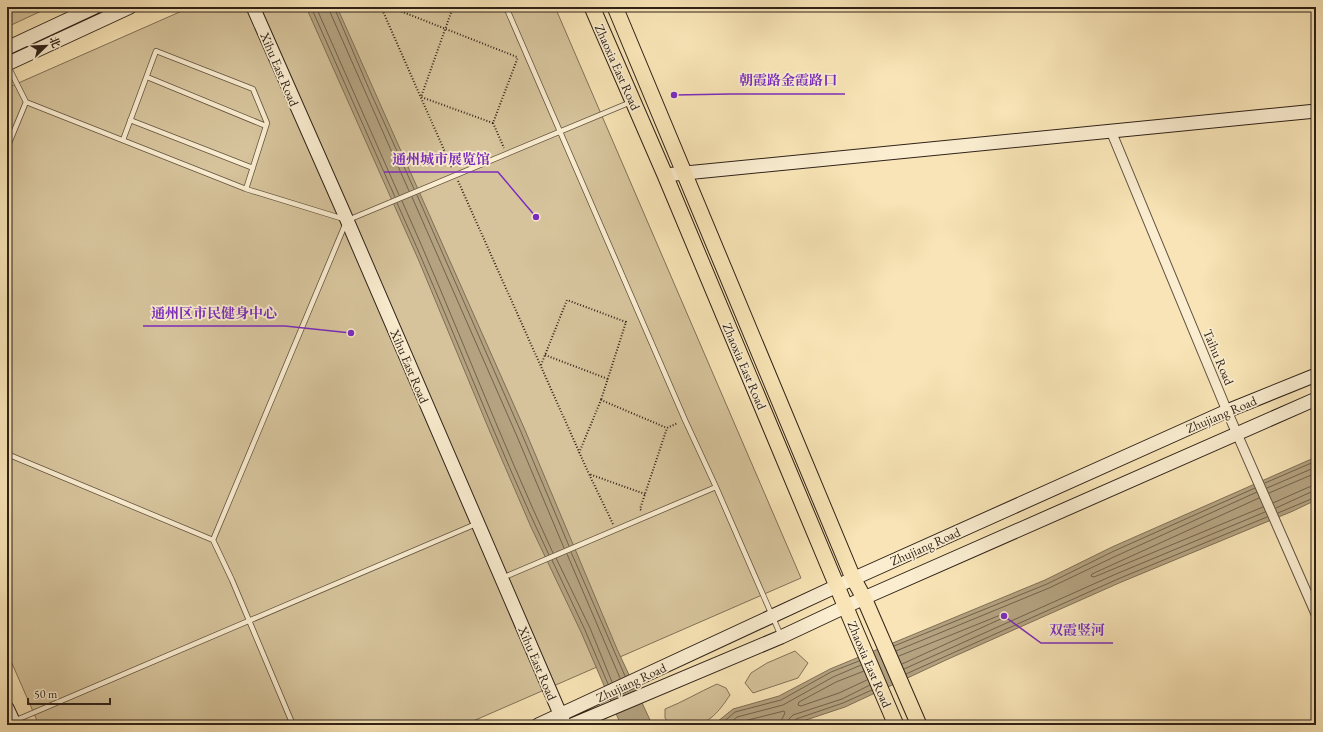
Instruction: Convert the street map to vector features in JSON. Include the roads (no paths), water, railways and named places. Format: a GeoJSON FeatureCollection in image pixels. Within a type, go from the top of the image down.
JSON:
{"type":"FeatureCollection","features":[{"type":"Feature","properties":{"kind":"main road","name":"Zhaoxia East Road"},"geometry":{"type":"LineString","coordinates":[[592,7],[665,174],[896,725]]}},
{"type":"Feature","properties":{"kind":"main road","name":"Zhaoxia East Road"},"geometry":{"type":"LineString","coordinates":[[615,7],[853,578],[864,598],[875,627],[919,725]]}},
{"type":"Feature","properties":{"kind":"street"},"geometry":{"type":"LineString","coordinates":[[7,48],[95,7]]}},
{"type":"Feature","properties":{"kind":"street"},"geometry":{"type":"LineString","coordinates":[[7,64],[130,7]]}},
{"type":"Feature","properties":{"kind":"street","name":"Xihu East Road"},"geometry":{"type":"LineString","coordinates":[[253,7],[347,220],[563,720]]}},
{"type":"Feature","properties":{"kind":"street"},"geometry":{"type":"LineString","coordinates":[[665,174],[1316,111]]}},
{"type":"Feature","properties":{"kind":"street","name":"Taihu Road"},"geometry":{"type":"LineString","coordinates":[[1111,131],[1227,411],[1316,614]]}},
{"type":"Feature","properties":{"kind":"street","name":"Zhujiang Road"},"geometry":{"type":"LineString","coordinates":[[538,725],[563,720],[601,696],[853,578],[1227,411],[1316,375]]}},
{"type":"Feature","properties":{"kind":"street","name":"Zhujiang Road"},"geometry":{"type":"LineString","coordinates":[[572,725],[781,637],[846,606],[1316,399]]}},
{"type":"Feature","properties":{"kind":"street"},"geometry":{"type":"LineString","coordinates":[[7,708],[14,723]]}},
{"type":"Feature","properties":{"kind":"lane"},"geometry":{"type":"LineString","coordinates":[[506,7],[781,637]]}},
{"type":"Feature","properties":{"kind":"lane"},"geometry":{"type":"LineString","coordinates":[[123,140],[156,51],[254,89],[267,123],[246,189]]}},
{"type":"Feature","properties":{"kind":"lane"},"geometry":{"type":"LineString","coordinates":[[7,64],[26,102],[246,189],[347,220],[633,102]]}},
{"type":"Feature","properties":{"kind":"lane"},"geometry":{"type":"LineString","coordinates":[[146,77],[266,126]]}},
{"type":"Feature","properties":{"kind":"lane"},"geometry":{"type":"LineString","coordinates":[[7,148],[26,102]]}},
{"type":"Feature","properties":{"kind":"lane"},"geometry":{"type":"LineString","coordinates":[[130,120],[252,168]]}},
{"type":"Feature","properties":{"kind":"lane"},"geometry":{"type":"LineString","coordinates":[[213,540],[347,220]]}},
{"type":"Feature","properties":{"kind":"lane"},"geometry":{"type":"LineString","coordinates":[[7,454],[213,540],[293,725]]}},
{"type":"Feature","properties":{"kind":"lane"},"geometry":{"type":"LineString","coordinates":[[502,578],[716,486]]}},
{"type":"Feature","properties":{"kind":"lane"},"geometry":{"type":"LineString","coordinates":[[14,723],[478,524]]}},
{"type":"Feature","properties":{"kind":"water"},"geometry":{"type":"Polygon","coordinates":[[[306,7],[337,7],[525,430],[617,649],[650,720],[655,725],[621,725],[581,632],[531,527],[419,261],[306,7]]]}},
{"type":"Feature","properties":{"kind":"water"},"geometry":{"type":"Polygon","coordinates":[[[1316,457],[1316,500],[1293,511],[1119,583],[845,707],[791,725],[711,725],[733,709],[779,696],[830,669],[1045,580],[1112,547],[1316,457]]]}},
{"type":"Feature","properties":{"kind":"place","name":"朝霞路金霞路口"},"geometry":{"type":"Point","coordinates":[674,95]}},
{"type":"Feature","properties":{"kind":"place","name":"通州城市展览馆"},"geometry":{"type":"Point","coordinates":[536,217]}},
{"type":"Feature","properties":{"kind":"place","name":"通州区市民健身中心"},"geometry":{"type":"Point","coordinates":[351,333]}},
{"type":"Feature","properties":{"kind":"place","name":"双霞竖河"},"geometry":{"type":"Point","coordinates":[1004,616]}}]}
